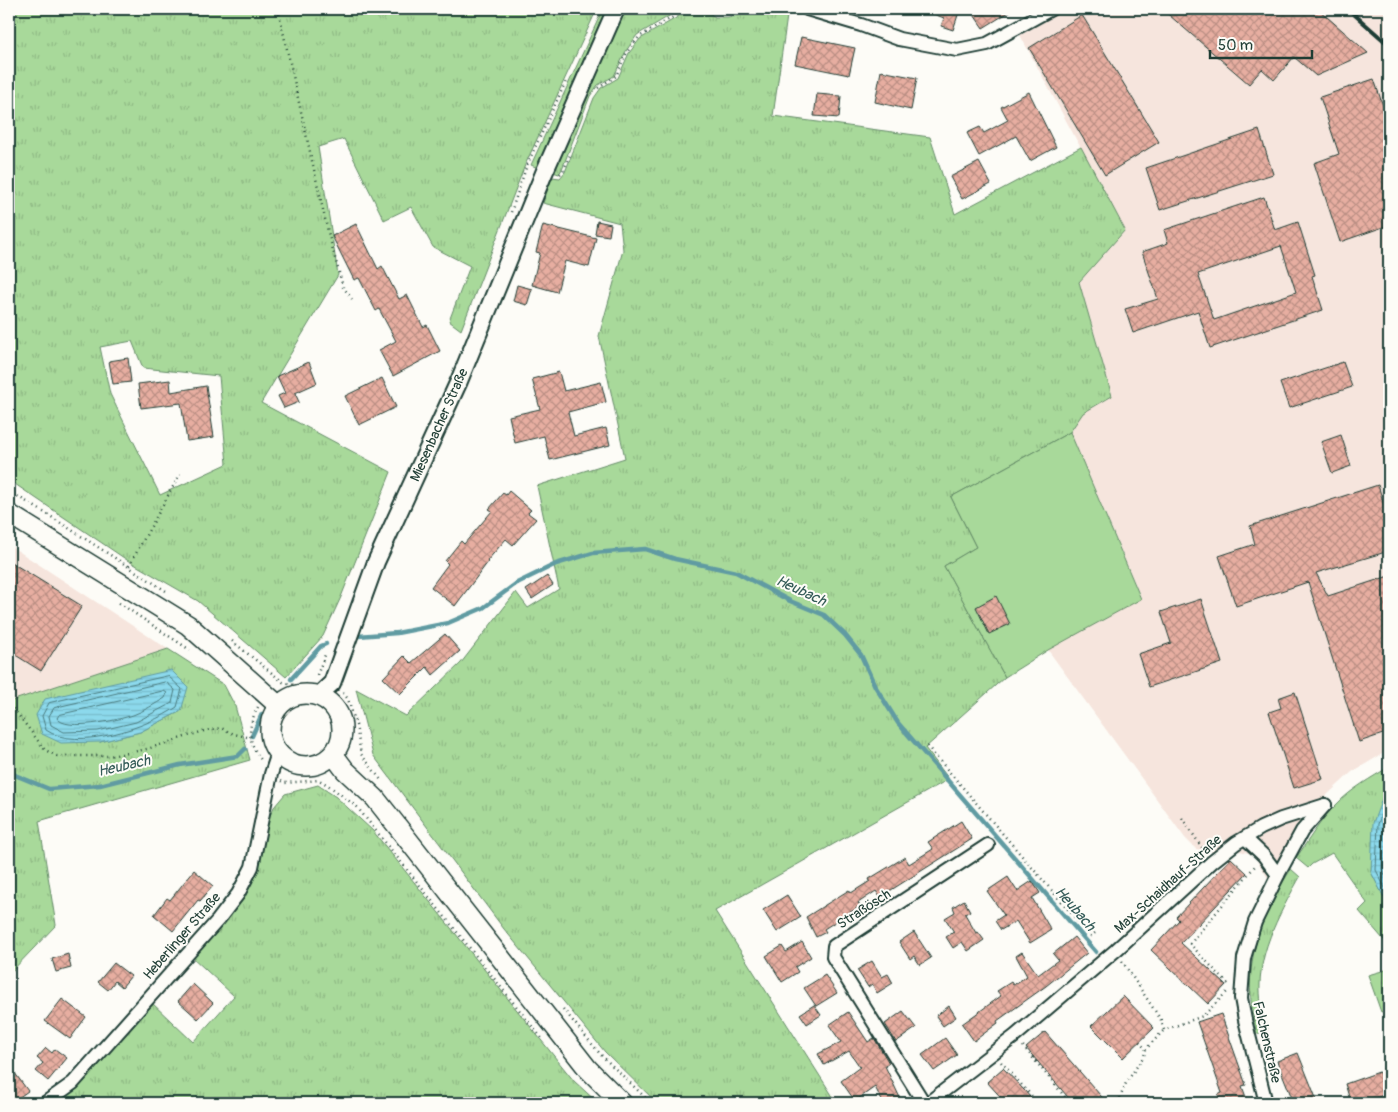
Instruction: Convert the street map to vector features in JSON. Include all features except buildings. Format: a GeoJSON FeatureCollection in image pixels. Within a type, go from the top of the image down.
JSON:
{"type":"FeatureCollection","features":[{"type":"Feature","properties":{"kind":"main road"},"geometry":{"type":"LineString","coordinates":[[9,514],[188,625],[279,706]]}},
{"type":"Feature","properties":{"kind":"main road"},"geometry":{"type":"LineString","coordinates":[[322,686],[342,722],[341,741],[327,760],[314,765],[295,764],[284,759],[278,753],[271,739],[271,720],[279,706],[287,699],[297,695],[310,694],[322,686]]}},
{"type":"Feature","properties":{"kind":"main road"},"geometry":{"type":"LineString","coordinates":[[333,754],[345,770],[385,810],[588,1069],[622,1103]]}},
{"type":"Feature","properties":{"kind":"street","name":"Miesenbacher Straße"},"geometry":{"type":"LineString","coordinates":[[322,686],[376,562],[460,381],[553,150],[616,9]]}},
{"type":"Feature","properties":{"kind":"street"},"geometry":{"type":"LineString","coordinates":[[807,9],[861,25],[899,39],[957,50],[987,44],[1051,9]]}},
{"type":"Feature","properties":{"kind":"street","name":"Heberlinger Straße"},"geometry":{"type":"LineString","coordinates":[[45,1103],[72,1083],[218,920],[238,894],[252,868],[271,774],[278,753]]}},
{"type":"Feature","properties":{"kind":"street","name":"Max-Schaidhauf-Straße"},"geometry":{"type":"LineString","coordinates":[[928,1103],[1016,1036],[1116,950],[1212,862],[1236,843],[1281,819],[1325,805]]}},
{"type":"Feature","properties":{"kind":"street","name":"Falchenstraße"},"geometry":{"type":"LineString","coordinates":[[1266,1103],[1241,998],[1244,958],[1255,922],[1278,875],[1302,831],[1325,805]]}},
{"type":"Feature","properties":{"kind":"street"},"geometry":{"type":"LineString","coordinates":[[1245,838],[1264,856],[1278,875]]}},
{"type":"Feature","properties":{"kind":"street","name":"Straßösch"},"geometry":{"type":"LineString","coordinates":[[924,1103],[833,957],[834,946],[988,845]]}},
{"type":"Feature","properties":{"kind":"path"},"geometry":{"type":"LineString","coordinates":[[278,9],[328,232],[343,287],[352,299]]}},
{"type":"Feature","properties":{"kind":"path"},"geometry":{"type":"LineString","coordinates":[[596,91],[600,86],[616,76],[627,52],[639,37],[684,9]]}},
{"type":"Feature","properties":{"kind":"path"},"geometry":{"type":"LineString","coordinates":[[568,78],[528,165],[544,173],[559,176],[563,172],[570,155]]}},
{"type":"Feature","properties":{"kind":"path"},"geometry":{"type":"LineString","coordinates":[[129,566],[180,474]]}},
{"type":"Feature","properties":{"kind":"path"},"geometry":{"type":"LineString","coordinates":[[9,492],[129,566],[170,594]]}},
{"type":"Feature","properties":{"kind":"path"},"geometry":{"type":"LineString","coordinates":[[114,600],[195,653]]}},
{"type":"Feature","properties":{"kind":"path"},"geometry":{"type":"LineString","coordinates":[[230,639],[284,682],[302,687],[322,686],[348,699],[356,725],[361,754],[383,782]]}},
{"type":"Feature","properties":{"kind":"path"},"geometry":{"type":"LineString","coordinates":[[9,706],[14,708],[45,750],[57,756],[109,756],[128,753],[204,731],[221,728],[234,734],[251,738]]}},
{"type":"Feature","properties":{"kind":"path"},"geometry":{"type":"LineString","coordinates":[[257,708],[249,727],[251,738],[256,754],[271,774],[285,783],[319,780],[356,807],[544,1042]]}},
{"type":"Feature","properties":{"kind":"path"},"geometry":{"type":"LineString","coordinates":[[927,746],[1091,936],[1095,933]]}},
{"type":"Feature","properties":{"kind":"path"},"geometry":{"type":"LineString","coordinates":[[1182,818],[1212,862]]}},
{"type":"Feature","properties":{"kind":"path"},"geometry":{"type":"LineString","coordinates":[[1118,1103],[1126,1083],[1144,1056],[1146,1049],[1164,1030],[1203,1016],[1231,987],[1190,944],[1264,856]]}},
{"type":"Feature","properties":{"kind":"path"},"geometry":{"type":"LineString","coordinates":[[1116,950],[1161,1020],[1164,1030]]}},
{"type":"Feature","properties":{"kind":"path"},"geometry":{"type":"LineString","coordinates":[[563,1009],[600,1055],[650,1103]]}},
{"type":"Feature","properties":{"kind":"path"},"geometry":{"type":"LineString","coordinates":[[1016,1036],[1070,1103]]}},
{"type":"Feature","properties":{"kind":"path"},"geometry":{"type":"LineString","coordinates":[[1139,1042],[1146,1049]]}},
{"type":"Feature","properties":{"kind":"path"},"geometry":{"type":"LineString","coordinates":[[993,1053],[1038,1103]]}},
{"type":"Feature","properties":{"kind":"shaded area"},"geometry":{"type":"Polygon","coordinates":[[[1057,9],[1389,9],[1389,750],[1352,772],[1314,807],[1269,880],[1253,854],[1235,850],[1225,843],[1214,852],[1196,849],[1185,838],[1048,650],[1141,598],[1070,432],[1083,413],[1112,396],[1079,282],[1125,230],[1020,35],[1057,14],[1057,9]]]}},
{"type":"Feature","properties":{"kind":"shaded area"},"geometry":{"type":"Polygon","coordinates":[[[9,545],[168,649],[11,701],[9,699],[9,545]]]}},
{"type":"Feature","properties":{"kind":"green space"},"geometry":{"type":"Polygon","coordinates":[[[9,9],[597,9],[525,165],[461,330],[449,321],[470,266],[433,247],[411,207],[384,220],[344,139],[318,147],[338,275],[261,403],[391,472],[341,597],[323,636],[286,677],[198,601],[127,560],[9,480],[9,9]],[[132,341],[100,347],[110,394],[160,495],[227,464],[219,376],[143,368],[132,341]]]}},
{"type":"Feature","properties":{"kind":"green space"},"geometry":{"type":"Polygon","coordinates":[[[603,9],[610,9],[538,168],[531,165],[603,9]]]}},
{"type":"Feature","properties":{"kind":"green space"},"geometry":{"type":"Polygon","coordinates":[[[622,9],[681,9],[637,35],[626,51],[614,76],[598,85],[590,96],[562,169],[559,174],[553,172],[589,83],[622,9]]]}},
{"type":"Feature","properties":{"kind":"green space"},"geometry":{"type":"Polygon","coordinates":[[[688,9],[705,9],[715,17],[728,17],[739,15],[748,9],[788,9],[773,116],[930,137],[955,214],[1081,147],[1125,230],[1079,282],[1112,396],[1083,413],[1070,432],[951,497],[976,547],[944,566],[1005,677],[925,748],[949,779],[715,911],[837,1103],[657,1103],[605,1052],[504,929],[373,755],[356,689],[406,716],[461,663],[516,592],[528,608],[559,589],[537,486],[625,458],[599,336],[623,250],[620,223],[543,203],[552,177],[560,178],[565,172],[594,98],[601,88],[618,78],[629,53],[640,39],[688,9]]]}},
{"type":"Feature","properties":{"kind":"green space"},"geometry":{"type":"Polygon","coordinates":[[[1070,432],[1141,599],[1048,650],[1005,677],[944,566],[976,547],[951,497],[1070,432]]]}},
{"type":"Feature","properties":{"kind":"green space"},"geometry":{"type":"Polygon","coordinates":[[[168,649],[224,685],[235,706],[250,760],[39,821],[56,925],[9,974],[9,699],[11,701],[168,649]],[[181,711],[100,742],[140,732],[181,711]]]}},
{"type":"Feature","properties":{"kind":"green space"},"geometry":{"type":"Polygon","coordinates":[[[1389,767],[1389,794],[1383,796],[1371,872],[1389,907],[1389,946],[1359,911],[1367,903],[1332,853],[1308,868],[1296,858],[1325,817],[1342,799],[1361,784],[1389,767]]]}},
{"type":"Feature","properties":{"kind":"green space"},"geometry":{"type":"Polygon","coordinates":[[[318,785],[336,797],[373,831],[574,1081],[598,1103],[56,1103],[78,1087],[151,1002],[193,1042],[234,996],[191,956],[221,922],[274,807],[285,794],[318,785]]]}},
{"type":"Feature","properties":{"kind":"green space"},"geometry":{"type":"Polygon","coordinates":[[[1291,869],[1300,877],[1272,932],[1266,950],[1261,969],[1260,989],[1262,1009],[1268,1029],[1257,1034],[1250,989],[1251,968],[1255,948],[1269,909],[1291,869]]]}},
{"type":"Feature","properties":{"kind":"green space"},"geometry":{"type":"Polygon","coordinates":[[[1389,969],[1389,1009],[1381,1012],[1368,975],[1389,969]]]}},
{"type":"Feature","properties":{"kind":"water"},"geometry":{"type":"Polygon","coordinates":[[[171,670],[188,687],[181,711],[140,732],[100,742],[61,743],[42,734],[36,715],[45,699],[171,670]]]}},
{"type":"Feature","properties":{"kind":"water"},"geometry":{"type":"Polygon","coordinates":[[[1389,794],[1389,907],[1371,872],[1373,823],[1383,796],[1389,794]]]}},
{"type":"Feature","properties":{"kind":"waterway","name":"Heubach"},"geometry":{"type":"LineString","coordinates":[[358,636],[397,633],[448,623],[483,608],[517,583],[556,564],[593,553],[645,549],[675,559],[736,572],[790,601],[824,615],[845,635],[861,655],[875,686],[898,723],[1096,952]]}},
{"type":"Feature","properties":{"kind":"waterway","name":"Heubach"},"geometry":{"type":"LineString","coordinates":[[291,679],[321,646],[326,644]]}},
{"type":"Feature","properties":{"kind":"waterway","name":"Heubach"},"geometry":{"type":"LineString","coordinates":[[252,736],[262,714]]}},
{"type":"Feature","properties":{"kind":"waterway","name":"Heubach"},"geometry":{"type":"LineString","coordinates":[[9,769],[15,775],[49,789],[100,785],[180,765],[238,756],[245,749]]}},
{"type":"Feature","properties":{"kind":"railway"},"geometry":{"type":"LineString","coordinates":[[1348,9],[1389,45]]}}]}
